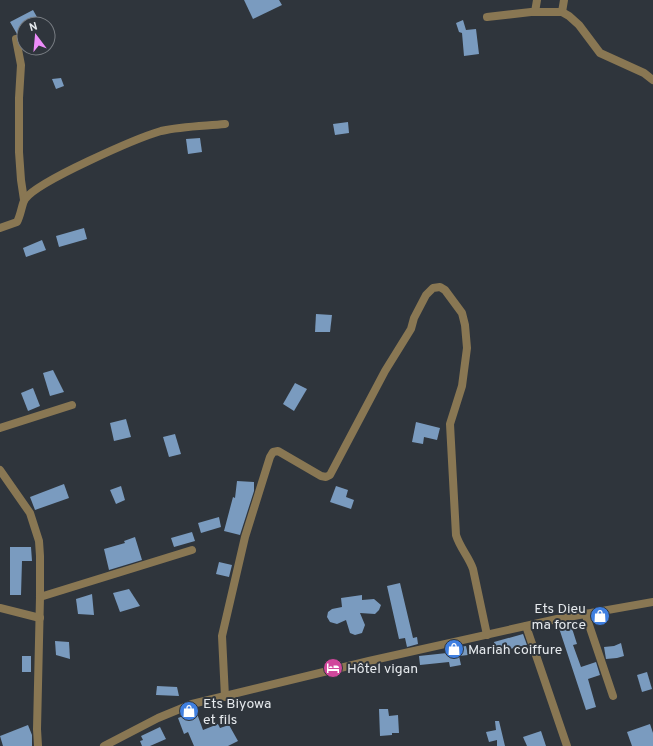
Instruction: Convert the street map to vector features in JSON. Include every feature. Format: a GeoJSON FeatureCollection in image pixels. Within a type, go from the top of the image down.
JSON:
{"type":"FeatureCollection","features":[{"type":"Feature","properties":{"kind":"street"},"geometry":{"type":"LineString","coordinates":[[535,12],[537,0]]}},
{"type":"Feature","properties":{"kind":"street"},"geometry":{"type":"LineString","coordinates":[[562,12],[564,0]]}},
{"type":"Feature","properties":{"kind":"street"},"geometry":{"type":"LineString","coordinates":[[488,17],[535,12],[562,12],[579,25],[600,53],[644,73],[653,80]]}},
{"type":"Feature","properties":{"kind":"street"},"geometry":{"type":"LineString","coordinates":[[0,228],[17,222],[21,216],[24,200],[19,152],[20,56]]}},
{"type":"Feature","properties":{"kind":"street"},"geometry":{"type":"LineString","coordinates":[[24,200],[38,188],[64,174],[151,135],[174,129],[225,124]]}},
{"type":"Feature","properties":{"kind":"street"},"geometry":{"type":"LineString","coordinates":[[225,697],[222,646],[223,630],[245,537],[270,457],[273,452],[278,451],[321,476],[326,477],[330,475],[385,371],[411,329],[414,318],[426,295],[433,288],[440,287],[445,290],[462,313],[465,325],[467,348],[462,386],[450,424],[456,535],[459,545],[473,569],[488,635]]}},
{"type":"Feature","properties":{"kind":"street"},"geometry":{"type":"LineString","coordinates":[[0,428],[72,405]]}},
{"type":"Feature","properties":{"kind":"street"},"geometry":{"type":"LineString","coordinates":[[0,470],[30,513],[39,541],[40,618],[37,729],[38,746]]}},
{"type":"Feature","properties":{"kind":"street"},"geometry":{"type":"LineString","coordinates":[[40,597],[192,550]]}},
{"type":"Feature","properties":{"kind":"street"},"geometry":{"type":"LineString","coordinates":[[104,746],[158,718],[192,704],[369,661],[526,626],[653,602]]}},
{"type":"Feature","properties":{"kind":"street"},"geometry":{"type":"LineString","coordinates":[[0,608],[40,618]]}},
{"type":"Feature","properties":{"kind":"street"},"geometry":{"type":"LineString","coordinates":[[585,614],[613,696]]}},
{"type":"Feature","properties":{"kind":"street"},"geometry":{"type":"LineString","coordinates":[[526,626],[566,746]]}},
{"type":"Feature","properties":{"kind":"building"},"geometry":{"type":"Polygon","coordinates":[[[244,0],[279,0],[282,5],[253,19],[244,0]]]}},
{"type":"Feature","properties":{"kind":"building"},"geometry":{"type":"Polygon","coordinates":[[[33,10],[36,16],[22,16],[33,10]]]}},
{"type":"Feature","properties":{"kind":"building"},"geometry":{"type":"Polygon","coordinates":[[[16,19],[16,32],[10,22],[16,19]]]}},
{"type":"Feature","properties":{"kind":"building"},"geometry":{"type":"Polygon","coordinates":[[[463,20],[466,30],[476,29],[479,54],[464,56],[462,33],[459,32],[456,23],[463,20]]]}},
{"type":"Feature","properties":{"kind":"building"},"geometry":{"type":"Polygon","coordinates":[[[61,78],[64,86],[56,89],[52,79],[61,78]]]}},
{"type":"Feature","properties":{"kind":"building"},"geometry":{"type":"Polygon","coordinates":[[[348,122],[349,133],[335,135],[333,124],[348,122]]]}},
{"type":"Feature","properties":{"kind":"building"},"geometry":{"type":"Polygon","coordinates":[[[200,138],[202,152],[188,154],[186,139],[200,138]]]}},
{"type":"Feature","properties":{"kind":"building"},"geometry":{"type":"Polygon","coordinates":[[[84,228],[87,239],[59,247],[56,236],[84,228]]]}},
{"type":"Feature","properties":{"kind":"building"},"geometry":{"type":"Polygon","coordinates":[[[42,240],[46,250],[26,257],[23,248],[42,240]]]}},
{"type":"Feature","properties":{"kind":"building"},"geometry":{"type":"Polygon","coordinates":[[[316,314],[332,315],[330,332],[315,332],[316,314]]]}},
{"type":"Feature","properties":{"kind":"building"},"geometry":{"type":"Polygon","coordinates":[[[53,370],[64,392],[50,396],[43,373],[53,370]]]}},
{"type":"Feature","properties":{"kind":"building"},"geometry":{"type":"Polygon","coordinates":[[[295,383],[307,389],[294,411],[283,404],[295,383]]]}},
{"type":"Feature","properties":{"kind":"building"},"geometry":{"type":"Polygon","coordinates":[[[33,388],[40,406],[28,411],[21,393],[33,388]]]}},
{"type":"Feature","properties":{"kind":"building"},"geometry":{"type":"Polygon","coordinates":[[[126,419],[131,437],[114,441],[110,423],[126,419]]]}},
{"type":"Feature","properties":{"kind":"building"},"geometry":{"type":"Polygon","coordinates":[[[416,422],[440,428],[437,440],[424,437],[423,444],[412,442],[416,422]]]}},
{"type":"Feature","properties":{"kind":"building"},"geometry":{"type":"Polygon","coordinates":[[[175,434],[181,454],[169,457],[163,437],[175,434]]]}},
{"type":"Feature","properties":{"kind":"building"},"geometry":{"type":"Polygon","coordinates":[[[237,481],[254,482],[254,491],[240,535],[224,531],[233,497],[235,498],[237,481]]]}},
{"type":"Feature","properties":{"kind":"building"},"geometry":{"type":"Polygon","coordinates":[[[64,484],[69,498],[35,510],[30,497],[64,484]]]}},
{"type":"Feature","properties":{"kind":"building"},"geometry":{"type":"Polygon","coordinates":[[[121,486],[125,500],[116,504],[110,490],[121,486]]]}},
{"type":"Feature","properties":{"kind":"building"},"geometry":{"type":"Polygon","coordinates":[[[336,486],[348,490],[346,497],[354,500],[351,509],[330,502],[336,486]]]}},
{"type":"Feature","properties":{"kind":"building"},"geometry":{"type":"Polygon","coordinates":[[[219,517],[221,527],[201,533],[198,523],[219,517]]]}},
{"type":"Feature","properties":{"kind":"building"},"geometry":{"type":"Polygon","coordinates":[[[192,532],[195,541],[174,547],[171,538],[192,532]]]}},
{"type":"Feature","properties":{"kind":"building"},"geometry":{"type":"Polygon","coordinates":[[[135,537],[142,560],[109,570],[104,549],[125,543],[124,541],[135,537]]]}},
{"type":"Feature","properties":{"kind":"building"},"geometry":{"type":"Polygon","coordinates":[[[10,547],[31,547],[32,561],[22,561],[21,595],[10,595],[10,547]]]}},
{"type":"Feature","properties":{"kind":"building"},"geometry":{"type":"Polygon","coordinates":[[[219,562],[232,565],[229,577],[216,574],[219,562]]]}},
{"type":"Feature","properties":{"kind":"building"},"geometry":{"type":"Polygon","coordinates":[[[400,583],[413,638],[417,637],[418,644],[407,647],[405,638],[399,639],[387,586],[400,583]]]}},
{"type":"Feature","properties":{"kind":"building"},"geometry":{"type":"Polygon","coordinates":[[[129,589],[140,606],[120,612],[113,593],[129,589]]]}},
{"type":"Feature","properties":{"kind":"building"},"geometry":{"type":"Polygon","coordinates":[[[92,594],[94,615],[78,614],[76,599],[92,594]]]}},
{"type":"Feature","properties":{"kind":"building"},"geometry":{"type":"Polygon","coordinates":[[[362,595],[362,600],[374,599],[381,605],[375,614],[360,613],[365,625],[362,633],[355,635],[350,633],[346,620],[337,624],[330,622],[327,617],[328,612],[332,609],[342,607],[341,598],[362,595]]]}},
{"type":"Feature","properties":{"kind":"building"},"geometry":{"type":"Polygon","coordinates":[[[570,622],[577,644],[573,645],[581,667],[596,662],[600,675],[588,679],[596,707],[586,710],[558,625],[570,622]]]}},
{"type":"Feature","properties":{"kind":"building"},"geometry":{"type":"Polygon","coordinates":[[[523,634],[527,645],[497,652],[494,642],[523,634]]]}},
{"type":"Feature","properties":{"kind":"building"},"geometry":{"type":"Polygon","coordinates":[[[55,641],[69,642],[70,659],[56,655],[55,641]]]}},
{"type":"Feature","properties":{"kind":"building"},"geometry":{"type":"Polygon","coordinates":[[[621,643],[624,656],[606,659],[604,647],[614,646],[621,643]]]}},
{"type":"Feature","properties":{"kind":"building"},"geometry":{"type":"Polygon","coordinates":[[[466,646],[468,655],[459,656],[461,665],[450,667],[449,662],[420,665],[419,656],[447,653],[446,649],[466,646]]]}},
{"type":"Feature","properties":{"kind":"building"},"geometry":{"type":"Polygon","coordinates":[[[22,656],[31,656],[31,672],[22,672],[22,656]]]}},
{"type":"Feature","properties":{"kind":"building"},"geometry":{"type":"Polygon","coordinates":[[[647,672],[652,689],[642,692],[637,675],[647,672]]]}},
{"type":"Feature","properties":{"kind":"building"},"geometry":{"type":"Polygon","coordinates":[[[157,686],[177,687],[179,696],[156,695],[157,686]]]}},
{"type":"Feature","properties":{"kind":"building"},"geometry":{"type":"Polygon","coordinates":[[[379,709],[388,709],[389,716],[398,715],[399,733],[380,736],[379,709]]]}},
{"type":"Feature","properties":{"kind":"building"},"geometry":{"type":"Polygon","coordinates":[[[196,711],[203,730],[218,724],[220,728],[229,725],[238,741],[228,746],[194,746],[188,732],[184,734],[178,718],[196,711]]]}},
{"type":"Feature","properties":{"kind":"building"},"geometry":{"type":"Polygon","coordinates":[[[495,721],[499,721],[505,746],[497,746],[497,740],[489,742],[486,732],[496,730],[495,721]]]}},
{"type":"Feature","properties":{"kind":"building"},"geometry":{"type":"Polygon","coordinates":[[[650,724],[653,733],[653,746],[632,746],[627,732],[650,724]]]}},
{"type":"Feature","properties":{"kind":"building"},"geometry":{"type":"Polygon","coordinates":[[[28,725],[32,735],[32,746],[3,746],[0,736],[28,725]]]}},
{"type":"Feature","properties":{"kind":"building"},"geometry":{"type":"Polygon","coordinates":[[[160,727],[166,739],[150,746],[142,746],[140,741],[143,740],[141,736],[160,727]]]}},
{"type":"Feature","properties":{"kind":"building"},"geometry":{"type":"Polygon","coordinates":[[[541,731],[546,746],[527,746],[523,737],[541,731]]]}},
{"type":"Feature","properties":{"kind":"place","name":"Ets Dieu ma force"},"geometry":{"type":"Point","coordinates":[600,616]}},
{"type":"Feature","properties":{"kind":"place","name":"Mariah coiffure"},"geometry":{"type":"Point","coordinates":[454,649]}},
{"type":"Feature","properties":{"kind":"place","name":"Hôtel vigan"},"geometry":{"type":"Point","coordinates":[333,668]}},
{"type":"Feature","properties":{"kind":"place","name":"Ets Biyowa et fils"},"geometry":{"type":"Point","coordinates":[189,711]}}]}
